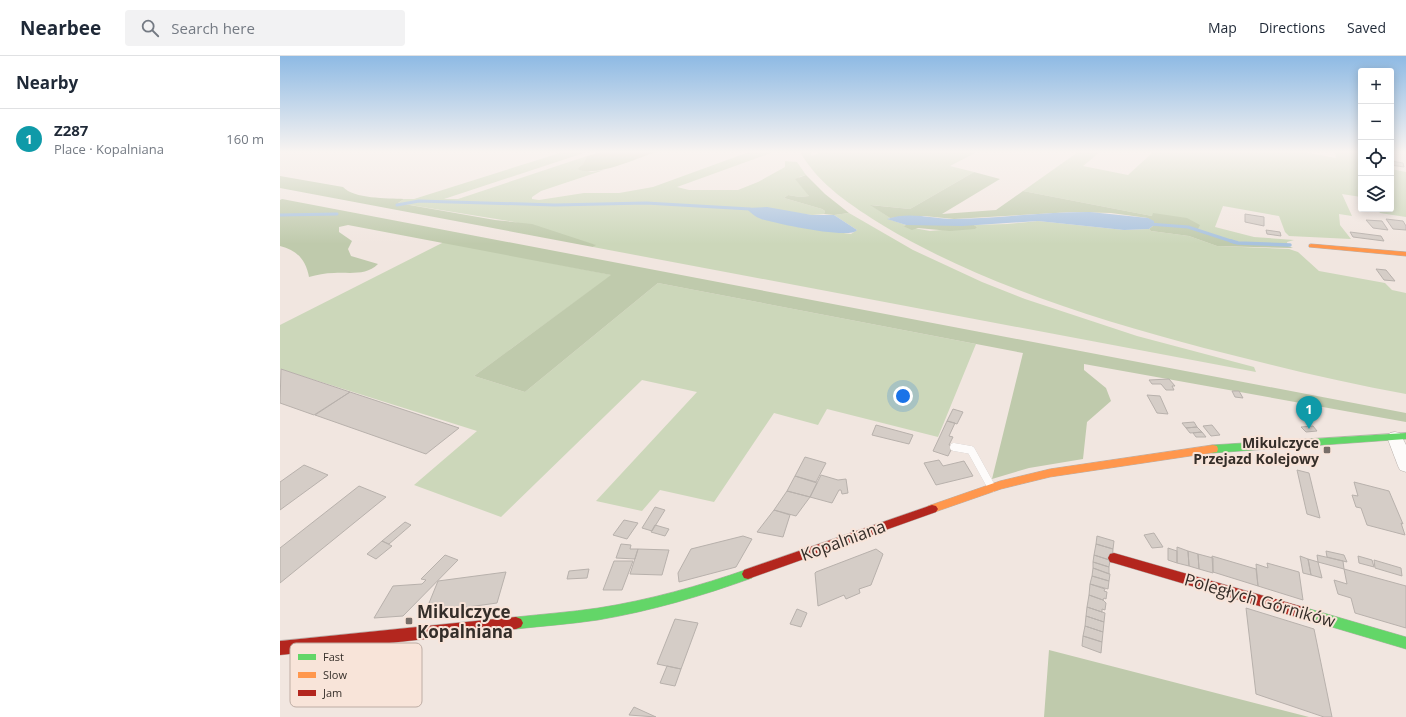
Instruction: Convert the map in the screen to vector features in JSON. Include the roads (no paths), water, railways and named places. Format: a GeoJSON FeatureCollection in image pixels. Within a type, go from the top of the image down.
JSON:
{"type":"FeatureCollection","features":[{"type":"Feature","properties":{"kind":"street"},"geometry":{"type":"LineString","coordinates":[[1311,246],[1406,254]]}},
{"type":"Feature","properties":{"kind":"street"},"geometry":{"type":"LineString","coordinates":[[1400,437],[1406,466]]}},
{"type":"Feature","properties":{"kind":"street","name":"Kopalniana"},"geometry":{"type":"LineString","coordinates":[[327,643],[598,614],[654,603],[704,590],[881,526],[992,488],[1050,473],[1223,448],[1400,437]]}},
{"type":"Feature","properties":{"kind":"street","name":"Poległych Górników"},"geometry":{"type":"LineString","coordinates":[[1114,558],[1406,643]]}},
{"type":"Feature","properties":{"kind":"street","name":"Kopalniana"},"geometry":{"type":"LineString","coordinates":[[280,648],[290,647]]}},
{"type":"Feature","properties":{"kind":"lane"},"geometry":{"type":"LineString","coordinates":[[954,447],[971,450],[992,488]]}},
{"type":"Feature","properties":{"kind":"water"},"geometry":{"type":"Polygon","coordinates":[[[767,207],[812,215],[834,215],[857,230],[851,233],[841,233],[795,227],[761,219],[746,208],[767,207]]]}},
{"type":"Feature","properties":{"kind":"water"},"geometry":{"type":"Polygon","coordinates":[[[1090,212],[1148,218],[1154,221],[1154,225],[1149,229],[1124,230],[1038,221],[962,226],[906,225],[887,219],[912,215],[955,219],[1090,212]]]}},
{"type":"Feature","properties":{"kind":"waterway"},"geometry":{"type":"LineString","coordinates":[[397,205],[419,201],[555,205],[646,203],[750,209]]}},
{"type":"Feature","properties":{"kind":"waterway"},"geometry":{"type":"LineString","coordinates":[[280,215],[337,214]]}},
{"type":"Feature","properties":{"kind":"waterway"},"geometry":{"type":"LineString","coordinates":[[1149,224],[1188,227],[1234,242]]}},
{"type":"Feature","properties":{"kind":"waterway"},"geometry":{"type":"LineString","coordinates":[[1231,241],[1238,243],[1290,245]]}},
{"type":"Feature","properties":{"kind":"place","name":"Z287"},"geometry":{"type":"Point","coordinates":[1309,429]}},
{"type":"Feature","properties":{"kind":"place","name":"Mikulczyce Przejazd Kolejowy"},"geometry":{"type":"Point","coordinates":[1327,450]}},
{"type":"Feature","properties":{"kind":"place","name":"Mikulczyce Kopalniana"},"geometry":{"type":"Point","coordinates":[409,621]}}]}
